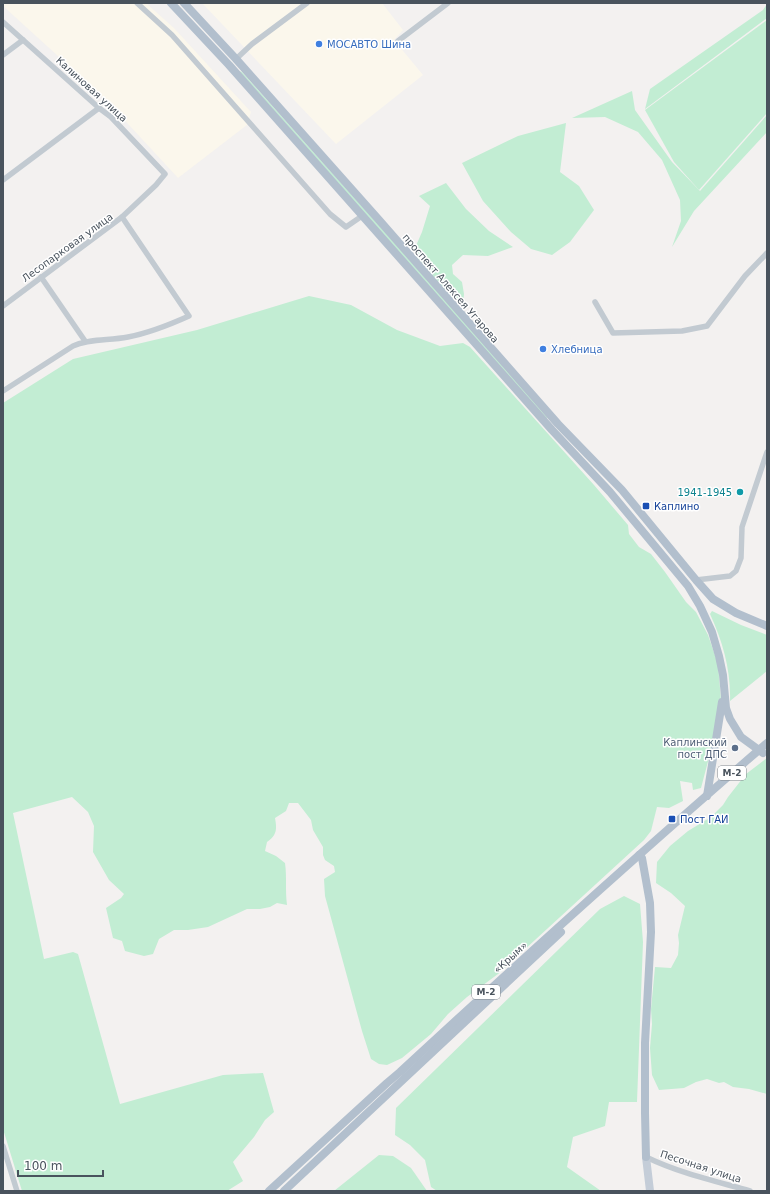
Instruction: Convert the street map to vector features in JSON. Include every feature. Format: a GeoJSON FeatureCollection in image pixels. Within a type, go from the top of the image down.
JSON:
{"type":"FeatureCollection","features":[{"type":"Feature","properties":{"kind":"main road","name":"проспект Алексея Угарова"},"geometry":{"type":"LineString","coordinates":[[171,3],[229,65],[552,430],[610,492],[688,586],[700,606],[712,632],[723,675],[726,708],[730,719],[741,737],[763,751]]}},
{"type":"Feature","properties":{"kind":"main road","name":"проспект Алексея Угарова"},"geometry":{"type":"LineString","coordinates":[[184,3],[236,59],[558,424],[622,490],[713,600],[736,613],[767,626]]}},
{"type":"Feature","properties":{"kind":"main road"},"geometry":{"type":"LineString","coordinates":[[229,65],[236,59]]}},
{"type":"Feature","properties":{"kind":"main road"},"geometry":{"type":"LineString","coordinates":[[552,430],[558,424]]}},
{"type":"Feature","properties":{"kind":"main road"},"geometry":{"type":"LineString","coordinates":[[688,586],[696,580]]}},
{"type":"Feature","properties":{"kind":"main road"},"geometry":{"type":"LineString","coordinates":[[707,796],[724,692]]}},
{"type":"Feature","properties":{"kind":"main road","name":"«Крым»"},"geometry":{"type":"LineString","coordinates":[[284,1191],[641,856],[763,751],[767,742]]}},
{"type":"Feature","properties":{"kind":"main road","name":"«Крым»"},"geometry":{"type":"LineString","coordinates":[[269,1191],[707,796],[763,751]]}},
{"type":"Feature","properties":{"kind":"main road"},"geometry":{"type":"LineString","coordinates":[[641,856],[650,903],[645,1043],[646,1157],[650,1191]]}},
{"type":"Feature","properties":{"kind":"street"},"geometry":{"type":"LineString","coordinates":[[137,3],[172,35],[330,214],[346,227],[362,216]]}},
{"type":"Feature","properties":{"kind":"street"},"geometry":{"type":"LineString","coordinates":[[236,59],[252,44],[307,3]]}},
{"type":"Feature","properties":{"kind":"street"},"geometry":{"type":"LineString","coordinates":[[398,40],[448,3]]}},
{"type":"Feature","properties":{"kind":"street","name":"Калиновая улица"},"geometry":{"type":"LineString","coordinates":[[3,22],[111,117],[164,174]]}},
{"type":"Feature","properties":{"kind":"street"},"geometry":{"type":"LineString","coordinates":[[3,55],[23,40]]}},
{"type":"Feature","properties":{"kind":"street"},"geometry":{"type":"LineString","coordinates":[[3,180],[99,108]]}},
{"type":"Feature","properties":{"kind":"street","name":"Лесопарковая улица"},"geometry":{"type":"LineString","coordinates":[[3,306],[122,217],[156,185],[164,174]]}},
{"type":"Feature","properties":{"kind":"street"},"geometry":{"type":"LineString","coordinates":[[3,391],[73,346],[85,341],[127,337],[157,330],[189,316],[122,217]]}},
{"type":"Feature","properties":{"kind":"street"},"geometry":{"type":"LineString","coordinates":[[595,302],[613,332],[682,331],[707,326],[746,276],[767,253]]}},
{"type":"Feature","properties":{"kind":"street"},"geometry":{"type":"LineString","coordinates":[[41,277],[85,341]]}},
{"type":"Feature","properties":{"kind":"street"},"geometry":{"type":"LineString","coordinates":[[696,580],[730,576],[736,570],[741,558],[742,527],[765,464],[767,452]]}},
{"type":"Feature","properties":{"kind":"street"},"geometry":{"type":"LineString","coordinates":[[3,1146],[17,1191]]}},
{"type":"Feature","properties":{"kind":"street","name":"Песочная улица"},"geometry":{"type":"LineString","coordinates":[[646,1157],[697,1176],[750,1191]]}},
{"type":"Feature","properties":{"kind":"shaded area"},"geometry":{"type":"Polygon","coordinates":[[[3,3],[146,3],[174,28],[251,112],[247,125],[178,178],[104,98],[3,6],[3,3]]]}},
{"type":"Feature","properties":{"kind":"shaded area"},"geometry":{"type":"Polygon","coordinates":[[[202,3],[382,3],[403,30],[394,40],[423,75],[336,144],[202,3]]]}},
{"type":"Feature","properties":{"kind":"green space"},"geometry":{"type":"Polygon","coordinates":[[[767,4],[767,18],[645,109],[650,89],[763,10],[767,4]]]}},
{"type":"Feature","properties":{"kind":"green space"},"geometry":{"type":"Polygon","coordinates":[[[767,20],[767,113],[699,190],[674,162],[645,110],[767,20]]]}},
{"type":"Feature","properties":{"kind":"green space"},"geometry":{"type":"Polygon","coordinates":[[[239,71],[242,72],[382,229],[547,417],[547,420],[239,71]]]}},
{"type":"Feature","properties":{"kind":"green space"},"geometry":{"type":"Polygon","coordinates":[[[632,91],[635,110],[672,162],[700,191],[767,115],[767,132],[694,211],[672,247],[681,221],[680,200],[662,160],[638,132],[605,117],[572,118],[632,91]]]}},
{"type":"Feature","properties":{"kind":"green space"},"geometry":{"type":"Polygon","coordinates":[[[566,123],[560,172],[579,186],[594,210],[570,242],[552,255],[531,249],[511,232],[483,201],[462,163],[518,136],[566,123]]]}},
{"type":"Feature","properties":{"kind":"green space"},"geometry":{"type":"Polygon","coordinates":[[[446,183],[466,209],[489,231],[513,247],[488,256],[463,255],[452,265],[453,274],[462,282],[464,294],[463,304],[454,300],[416,256],[415,248],[422,232],[430,206],[419,196],[446,183]]]}},
{"type":"Feature","properties":{"kind":"green space"},"geometry":{"type":"Polygon","coordinates":[[[309,296],[351,305],[397,330],[440,346],[463,343],[470,347],[628,525],[629,534],[639,547],[651,554],[686,602],[696,612],[708,635],[718,664],[721,700],[710,754],[701,788],[693,790],[692,783],[680,781],[683,801],[669,808],[657,807],[651,831],[644,840],[498,974],[467,997],[448,1014],[431,1034],[402,1058],[387,1065],[379,1064],[371,1059],[325,896],[324,879],[335,872],[334,866],[325,860],[323,855],[323,847],[313,830],[311,820],[298,803],[289,803],[286,811],[275,818],[276,832],[267,842],[265,851],[276,856],[285,863],[287,905],[277,903],[270,907],[260,909],[247,909],[208,927],[188,930],[174,930],[159,939],[153,954],[144,956],[125,951],[122,941],[113,938],[106,908],[121,898],[124,894],[109,880],[93,852],[94,826],[88,812],[72,797],[13,813],[44,959],[73,952],[78,954],[120,1104],[223,1075],[263,1073],[274,1112],[265,1120],[254,1137],[233,1162],[243,1181],[227,1191],[22,1191],[3,1129],[3,403],[73,359],[197,330],[309,296]]]}},
{"type":"Feature","properties":{"kind":"green space"},"geometry":{"type":"Polygon","coordinates":[[[712,611],[741,625],[767,635],[767,671],[730,701],[728,668],[719,635],[710,614],[712,611]]]}},
{"type":"Feature","properties":{"kind":"green space"},"geometry":{"type":"Polygon","coordinates":[[[767,758],[767,1094],[749,1089],[733,1087],[724,1082],[719,1083],[707,1079],[696,1082],[684,1088],[659,1090],[652,1075],[650,1048],[652,1024],[651,1009],[655,967],[671,968],[678,955],[678,935],[685,906],[671,893],[656,883],[657,862],[670,846],[688,831],[711,817],[723,805],[746,774],[767,758]]]}},
{"type":"Feature","properties":{"kind":"green space"},"geometry":{"type":"Polygon","coordinates":[[[624,896],[640,904],[643,942],[637,1102],[609,1102],[605,1126],[573,1137],[567,1167],[601,1191],[437,1191],[431,1187],[425,1160],[410,1145],[395,1135],[396,1108],[600,909],[624,896]]]}},
{"type":"Feature","properties":{"kind":"green space"},"geometry":{"type":"Polygon","coordinates":[[[379,1155],[393,1156],[411,1168],[427,1191],[334,1191],[379,1155]]]}},
{"type":"Feature","properties":{"kind":"place","name":"МОСАВТО Шина"},"geometry":{"type":"Point","coordinates":[319,44]}},
{"type":"Feature","properties":{"kind":"place","name":"Хлебница"},"geometry":{"type":"Point","coordinates":[543,349]}},
{"type":"Feature","properties":{"kind":"place","name":"1941-1945"},"geometry":{"type":"Point","coordinates":[740,492]}},
{"type":"Feature","properties":{"kind":"place","name":"Каплино"},"geometry":{"type":"Point","coordinates":[646,506]}},
{"type":"Feature","properties":{"kind":"place","name":"Каплинский пост ДПС"},"geometry":{"type":"Point","coordinates":[735,748]}},
{"type":"Feature","properties":{"kind":"place","name":"Пост ГАИ"},"geometry":{"type":"Point","coordinates":[672,819]}}]}
